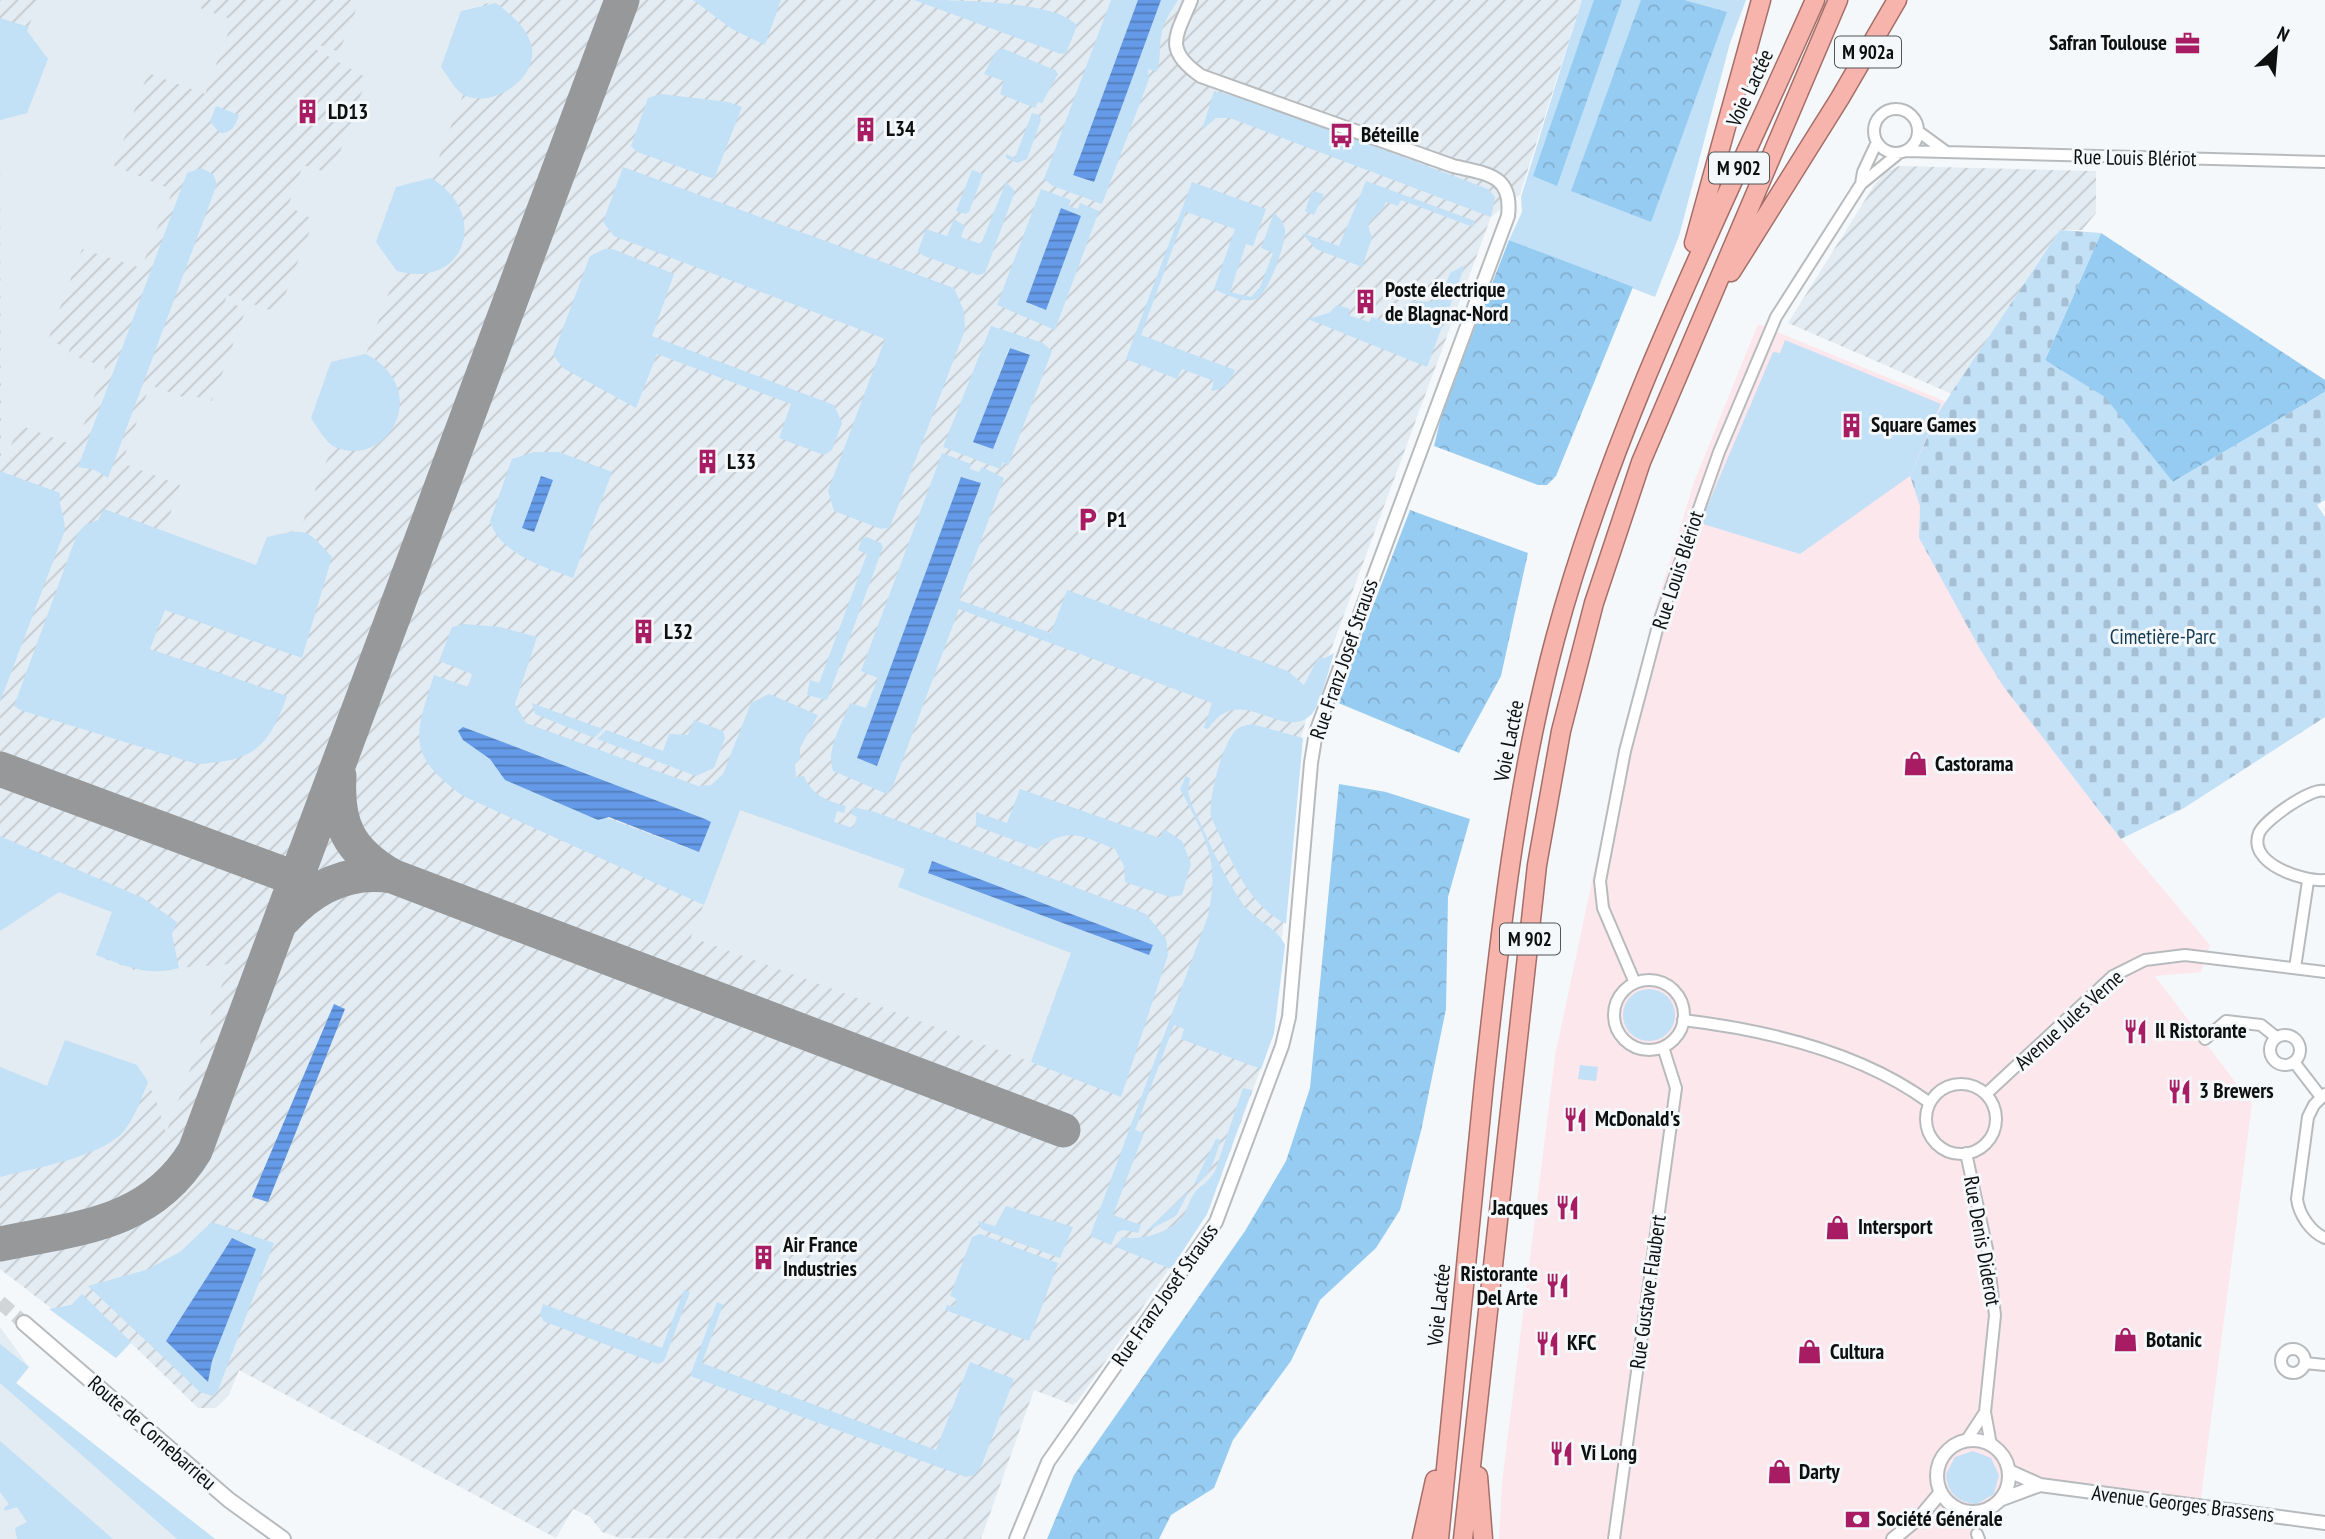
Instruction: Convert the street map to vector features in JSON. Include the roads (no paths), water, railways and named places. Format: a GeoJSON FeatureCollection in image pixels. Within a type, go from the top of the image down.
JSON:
{"type":"FeatureCollection","features":[{"type":"Feature","properties":{"kind":"highway"},"geometry":{"type":"LineString","coordinates":[[1662,336],[1699,229],[1761,0]]}},
{"type":"Feature","properties":{"kind":"highway","name":"Voie Lactée"},"geometry":{"type":"LineString","coordinates":[[1439,1539],[1497,957],[1510,855],[1555,641],[1579,555],[1622,431],[1662,336],[1815,0]]}},
{"type":"Feature","properties":{"kind":"highway","name":"M 902"},"geometry":{"type":"LineString","coordinates":[[1463,1539],[1537,865],[1561,731],[1594,603],[1641,462],[1838,0]]}},
{"type":"Feature","properties":{"kind":"highway","name":"M 902a"},"geometry":{"type":"LineString","coordinates":[[1706,310],[1797,169],[1897,0]]}},
{"type":"Feature","properties":{"kind":"highway"},"geometry":{"type":"LineString","coordinates":[[1422,1539],[1453,1394]]}},
{"type":"Feature","properties":{"kind":"highway"},"geometry":{"type":"LineString","coordinates":[[1475,1428],[1483,1539]]}},
{"type":"Feature","properties":{"kind":"main road","name":"Route de Cornebarrieu"},"geometry":{"type":"LineString","coordinates":[[24,1323],[229,1500],[283,1539]]}},
{"type":"Feature","properties":{"kind":"street","name":"Rue Franz Josef Strauss"},"geometry":{"type":"LineString","coordinates":[[1016,1539],[1048,1461],[1216,1222],[1273,1072],[1289,1017],[1311,763],[1317,732],[1508,216],[1510,201],[1508,191],[1500,181],[1487,174],[1454,166],[1201,76],[1183,60],[1176,49],[1177,29],[1191,0]]}},
{"type":"Feature","properties":{"kind":"street"},"geometry":{"type":"LineString","coordinates":[[1890,109],[1910,113],[1919,132],[1913,146],[1903,152],[1884,149],[1877,142],[1875,122],[1890,109]]}},
{"type":"Feature","properties":{"kind":"street","name":"Rue Louis Blériot"},"geometry":{"type":"LineString","coordinates":[[1919,132],[1945,151]]}},
{"type":"Feature","properties":{"kind":"street","name":"Rue Louis Blériot"},"geometry":{"type":"LineString","coordinates":[[1861,184],[1863,172],[1877,142]]}},
{"type":"Feature","properties":{"kind":"street","name":"Rue Louis Blériot"},"geometry":{"type":"LineString","coordinates":[[1635,983],[1603,908],[1600,881],[1625,751],[1659,622],[1718,452],[1776,317],[1861,184],[1903,152],[2325,163]]}},
{"type":"Feature","properties":{"kind":"street"},"geometry":{"type":"LineString","coordinates":[[2325,791],[2310,791],[2259,834],[2258,845],[2268,860],[2287,874],[2308,881],[2325,880]]}},
{"type":"Feature","properties":{"kind":"street"},"geometry":{"type":"LineString","coordinates":[[2295,968],[2308,881]]}},
{"type":"Feature","properties":{"kind":"street","name":"Avenue Jules Verne"},"geometry":{"type":"LineString","coordinates":[[1986,1094],[2113,976],[2138,963],[2166,955],[2185,955],[2325,972]]}},
{"type":"Feature","properties":{"kind":"street"},"geometry":{"type":"LineString","coordinates":[[1655,980],[1673,990],[1682,1004],[1683,1020],[1673,1040],[1663,1047],[1643,1049],[1633,1046],[1619,1033],[1615,1024],[1615,1004],[1620,995],[1635,983],[1655,980]]}},
{"type":"Feature","properties":{"kind":"street"},"geometry":{"type":"LineString","coordinates":[[1683,1020],[1748,1030],[1805,1045],[1900,1084],[1930,1103]]}},
{"type":"Feature","properties":{"kind":"street"},"geometry":{"type":"LineString","coordinates":[[2205,1039],[2226,1021],[2261,1025],[2276,1037]]}},
{"type":"Feature","properties":{"kind":"street"},"geometry":{"type":"LineString","coordinates":[[2286,1034],[2298,1043],[2299,1053],[2294,1062],[2280,1064],[2272,1059],[2270,1045],[2276,1037],[2286,1034]]}},
{"type":"Feature","properties":{"kind":"street","name":"Rue Gustave Flaubert"},"geometry":{"type":"LineString","coordinates":[[1614,1539],[1676,1088],[1663,1047]]}},
{"type":"Feature","properties":{"kind":"street"},"geometry":{"type":"LineString","coordinates":[[2294,1062],[2323,1095],[2308,1117],[2297,1199],[2298,1209],[2313,1231],[2325,1238]]}},
{"type":"Feature","properties":{"kind":"street"},"geometry":{"type":"LineString","coordinates":[[1956,1084],[1976,1087],[1986,1094],[1995,1111],[1993,1132],[1981,1147],[1966,1153],[1951,1152],[1931,1136],[1926,1124],[1930,1103],[1942,1089],[1956,1084]]}},
{"type":"Feature","properties":{"kind":"street","name":"Rue Denis Diderot"},"geometry":{"type":"LineString","coordinates":[[1966,1153],[1987,1250],[1995,1315],[1985,1412],[1991,1445]]}},
{"type":"Feature","properties":{"kind":"street"},"geometry":{"type":"LineString","coordinates":[[2305,1363],[2325,1366]]}},
{"type":"Feature","properties":{"kind":"street","name":"Rue Denis Diderot"},"geometry":{"type":"LineString","coordinates":[[1966,1441],[1985,1412]]}},
{"type":"Feature","properties":{"kind":"street"},"geometry":{"type":"LineString","coordinates":[[1966,1441],[1991,1445],[2003,1457],[2009,1471],[2008,1487],[2002,1499],[1982,1511],[1967,1512],[1953,1506],[1941,1492],[1938,1470],[1945,1453],[1966,1441]]}},
{"type":"Feature","properties":{"kind":"street","name":"Avenue Georges Brassens"},"geometry":{"type":"LineString","coordinates":[[2009,1471],[2040,1485],[2325,1523]]}},
{"type":"Feature","properties":{"kind":"street","name":"Avenue Georges Brassens"},"geometry":{"type":"LineString","coordinates":[[2002,1499],[2040,1485]]}},
{"type":"Feature","properties":{"kind":"street"},"geometry":{"type":"LineString","coordinates":[[1893,1539],[1921,1516],[1941,1492]]}},
{"type":"Feature","properties":{"kind":"street"},"geometry":{"type":"LineString","coordinates":[[1921,1516],[1953,1506]]}},
{"type":"Feature","properties":{"kind":"water"},"geometry":{"type":"Polygon","coordinates":[[[1138,0],[1161,0],[1094,182],[1073,175],[1138,0]]]}},
{"type":"Feature","properties":{"kind":"water"},"geometry":{"type":"Polygon","coordinates":[[[1061,208],[1081,216],[1046,310],[1026,302],[1061,208]]]}},
{"type":"Feature","properties":{"kind":"water"},"geometry":{"type":"Polygon","coordinates":[[[1010,348],[1030,355],[993,449],[973,442],[1010,348]]]}},
{"type":"Feature","properties":{"kind":"water"},"geometry":{"type":"Polygon","coordinates":[[[541,476],[553,480],[534,532],[522,528],[541,476]]]}},
{"type":"Feature","properties":{"kind":"water"},"geometry":{"type":"Polygon","coordinates":[[[961,477],[981,483],[877,766],[857,758],[961,477]]]}},
{"type":"Feature","properties":{"kind":"water"},"geometry":{"type":"Polygon","coordinates":[[[463,727],[711,822],[699,852],[609,817],[598,820],[505,780],[490,759],[463,740],[458,731],[463,727]]]}},
{"type":"Feature","properties":{"kind":"water"},"geometry":{"type":"Polygon","coordinates":[[[932,861],[1153,945],[1149,955],[928,873],[932,861]]]}},
{"type":"Feature","properties":{"kind":"water"},"geometry":{"type":"Polygon","coordinates":[[[334,1004],[345,1009],[268,1202],[252,1197],[334,1004]]]}},
{"type":"Feature","properties":{"kind":"water"},"geometry":{"type":"Polygon","coordinates":[[[232,1238],[256,1249],[212,1361],[208,1382],[166,1341],[232,1238]]]}},
{"type":"Feature","properties":{"kind":"tunnel"},"geometry":{"type":"LineString","coordinates":[[0,1302],[24,1323]]}},
{"type":"Feature","properties":{"kind":"place","name":"Safran Toulouse"},"geometry":{"type":"Point","coordinates":[2187,43]}},
{"type":"Feature","properties":{"kind":"place","name":"LD13"},"geometry":{"type":"Point","coordinates":[308,112]}},
{"type":"Feature","properties":{"kind":"place","name":"L34"},"geometry":{"type":"Point","coordinates":[866,129]}},
{"type":"Feature","properties":{"kind":"place","name":"Béteille"},"geometry":{"type":"Point","coordinates":[1341,135]}},
{"type":"Feature","properties":{"kind":"place","name":"Poste électrique de Blagnac-Nord"},"geometry":{"type":"Point","coordinates":[1365,302]}},
{"type":"Feature","properties":{"kind":"place","name":"Square Games"},"geometry":{"type":"Point","coordinates":[1851,425]}},
{"type":"Feature","properties":{"kind":"place","name":"L33"},"geometry":{"type":"Point","coordinates":[707,462]}},
{"type":"Feature","properties":{"kind":"place","name":"P1"},"geometry":{"type":"Point","coordinates":[1087,520]}},
{"type":"Feature","properties":{"kind":"place","name":"L32"},"geometry":{"type":"Point","coordinates":[644,632]}},
{"type":"Feature","properties":{"kind":"place","name":"Castorama"},"geometry":{"type":"Point","coordinates":[1915,764]}},
{"type":"Feature","properties":{"kind":"place","name":"Il Ristorante"},"geometry":{"type":"Point","coordinates":[2135,1031]}},
{"type":"Feature","properties":{"kind":"place","name":"3 Brewers"},"geometry":{"type":"Point","coordinates":[2179,1091]}},
{"type":"Feature","properties":{"kind":"place","name":"McDonald's"},"geometry":{"type":"Point","coordinates":[1575,1119]}},
{"type":"Feature","properties":{"kind":"place","name":"Jacques"},"geometry":{"type":"Point","coordinates":[1568,1208]}},
{"type":"Feature","properties":{"kind":"place","name":"Intersport"},"geometry":{"type":"Point","coordinates":[1838,1227]}},
{"type":"Feature","properties":{"kind":"place","name":"Air France Industries"},"geometry":{"type":"Point","coordinates":[763,1257]}},
{"type":"Feature","properties":{"kind":"place","name":"Ristorante Del Arte"},"geometry":{"type":"Point","coordinates":[1558,1286]}},
{"type":"Feature","properties":{"kind":"place","name":"Botanic"},"geometry":{"type":"Point","coordinates":[2126,1340]}},
{"type":"Feature","properties":{"kind":"place","name":"KFC"},"geometry":{"type":"Point","coordinates":[1547,1343]}},
{"type":"Feature","properties":{"kind":"place","name":"Cultura"},"geometry":{"type":"Point","coordinates":[1810,1352]}},
{"type":"Feature","properties":{"kind":"place","name":"Vi Long"},"geometry":{"type":"Point","coordinates":[1561,1453]}},
{"type":"Feature","properties":{"kind":"place","name":"Darty"},"geometry":{"type":"Point","coordinates":[1779,1472]}},
{"type":"Feature","properties":{"kind":"place","name":"Société Générale"},"geometry":{"type":"Point","coordinates":[1857,1519]}},
{"type":"Feature","properties":{"kind":"park label","name":"Cimetière-Parc"},"geometry":{"type":"Point","coordinates":[2163,637]}}]}
